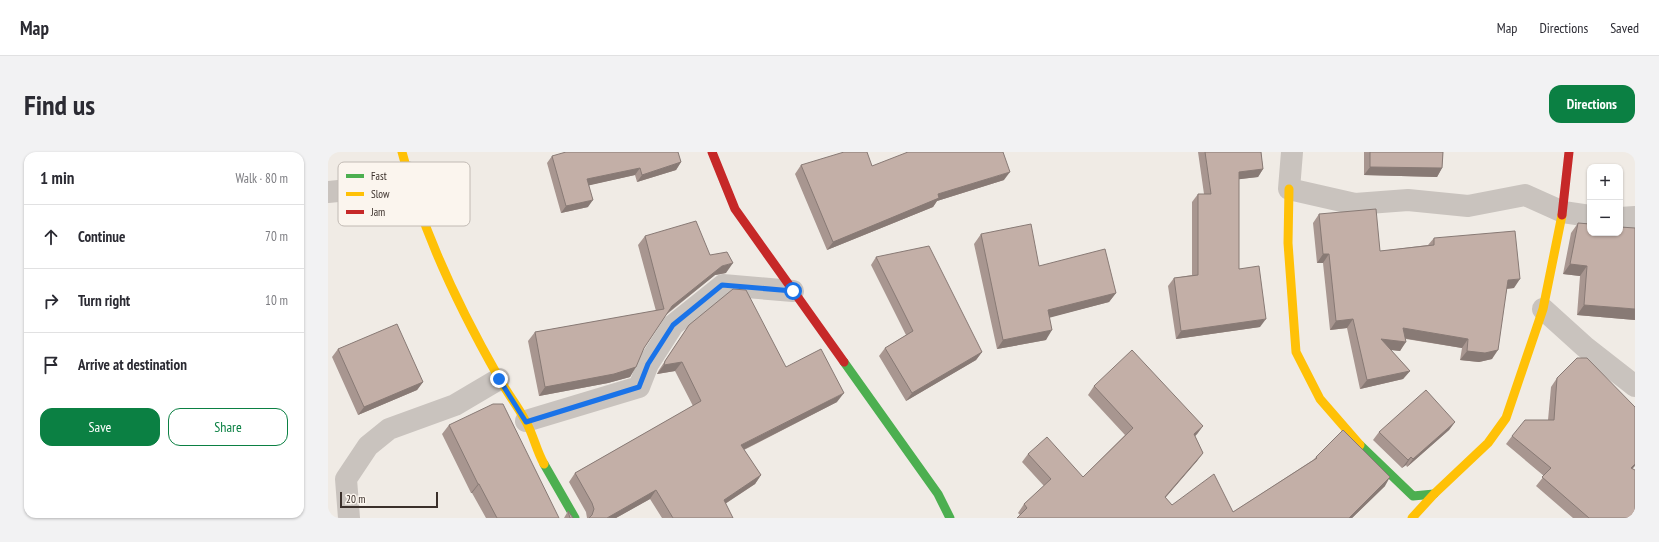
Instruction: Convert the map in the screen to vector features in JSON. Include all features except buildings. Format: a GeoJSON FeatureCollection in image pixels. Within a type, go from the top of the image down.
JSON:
{"type":"FeatureCollection","features":[{"type":"Feature","properties":{"kind":"street"},"geometry":{"type":"LineString","coordinates":[[712,152],[735,209],[938,494],[950,518]]}},
{"type":"Feature","properties":{"kind":"street"},"geometry":{"type":"LineString","coordinates":[[1292,152],[1288,242],[1296,352],[1320,399],[1353,438],[1413,496],[1434,494]]}},
{"type":"Feature","properties":{"kind":"street"},"geometry":{"type":"LineString","coordinates":[[1412,518],[1434,494],[1488,443],[1506,418],[1543,309],[1563,212],[1569,152]]}},
{"type":"Feature","properties":{"kind":"street"},"geometry":{"type":"LineString","coordinates":[[1290,189],[1355,204],[1408,200],[1468,206],[1525,195],[1563,212],[1587,216]]}},
{"type":"Feature","properties":{"kind":"street"},"geometry":{"type":"LineString","coordinates":[[328,192],[338,191]]}},
{"type":"Feature","properties":{"kind":"street"},"geometry":{"type":"LineString","coordinates":[[1623,218],[1635,217]]}},
{"type":"Feature","properties":{"kind":"street"},"geometry":{"type":"LineString","coordinates":[[428,226],[446,274],[499,379],[526,422],[536,450],[575,518]]}},
{"type":"Feature","properties":{"kind":"street"},"geometry":{"type":"LineString","coordinates":[[526,422],[639,387],[648,364],[673,325],[722,285],[793,291]]}},
{"type":"Feature","properties":{"kind":"street"},"geometry":{"type":"LineString","coordinates":[[1543,309],[1585,347],[1635,386]]}},
{"type":"Feature","properties":{"kind":"street"},"geometry":{"type":"LineString","coordinates":[[349,518],[346,479],[368,446],[389,429],[456,405],[499,379]]}},
{"type":"Feature","properties":{"kind":"traffic: fast"},"geometry":{"type":"LineString","coordinates":[[844,362],[938,494],[950,518]]}},
{"type":"Feature","properties":{"kind":"traffic: fast"},"geometry":{"type":"LineString","coordinates":[[1360,445],[1413,496],[1434,494]]}},
{"type":"Feature","properties":{"kind":"traffic: fast"},"geometry":{"type":"LineString","coordinates":[[544,464],[575,518]]}},
{"type":"Feature","properties":{"kind":"traffic: slow"},"geometry":{"type":"LineString","coordinates":[[402,152],[405,162]]}},
{"type":"Feature","properties":{"kind":"traffic: slow"},"geometry":{"type":"LineString","coordinates":[[1289,189],[1288,243],[1296,352],[1320,399],[1360,445]]}},
{"type":"Feature","properties":{"kind":"traffic: slow"},"geometry":{"type":"LineString","coordinates":[[1412,518],[1434,494],[1488,443],[1506,418],[1543,309],[1562,215]]}},
{"type":"Feature","properties":{"kind":"traffic: slow"},"geometry":{"type":"LineString","coordinates":[[426,226],[456,297],[484,351],[528,425],[544,464]]}},
{"type":"Feature","properties":{"kind":"traffic: jam"},"geometry":{"type":"LineString","coordinates":[[712,152],[735,209],[844,362]]}},
{"type":"Feature","properties":{"kind":"traffic: jam"},"geometry":{"type":"LineString","coordinates":[[1562,215],[1569,152]]}},
{"type":"Feature","properties":{"kind":"route"},"geometry":{"type":"LineString","coordinates":[[499,379],[526,422],[639,387],[648,364],[673,325],[722,285],[793,291]]}}]}
